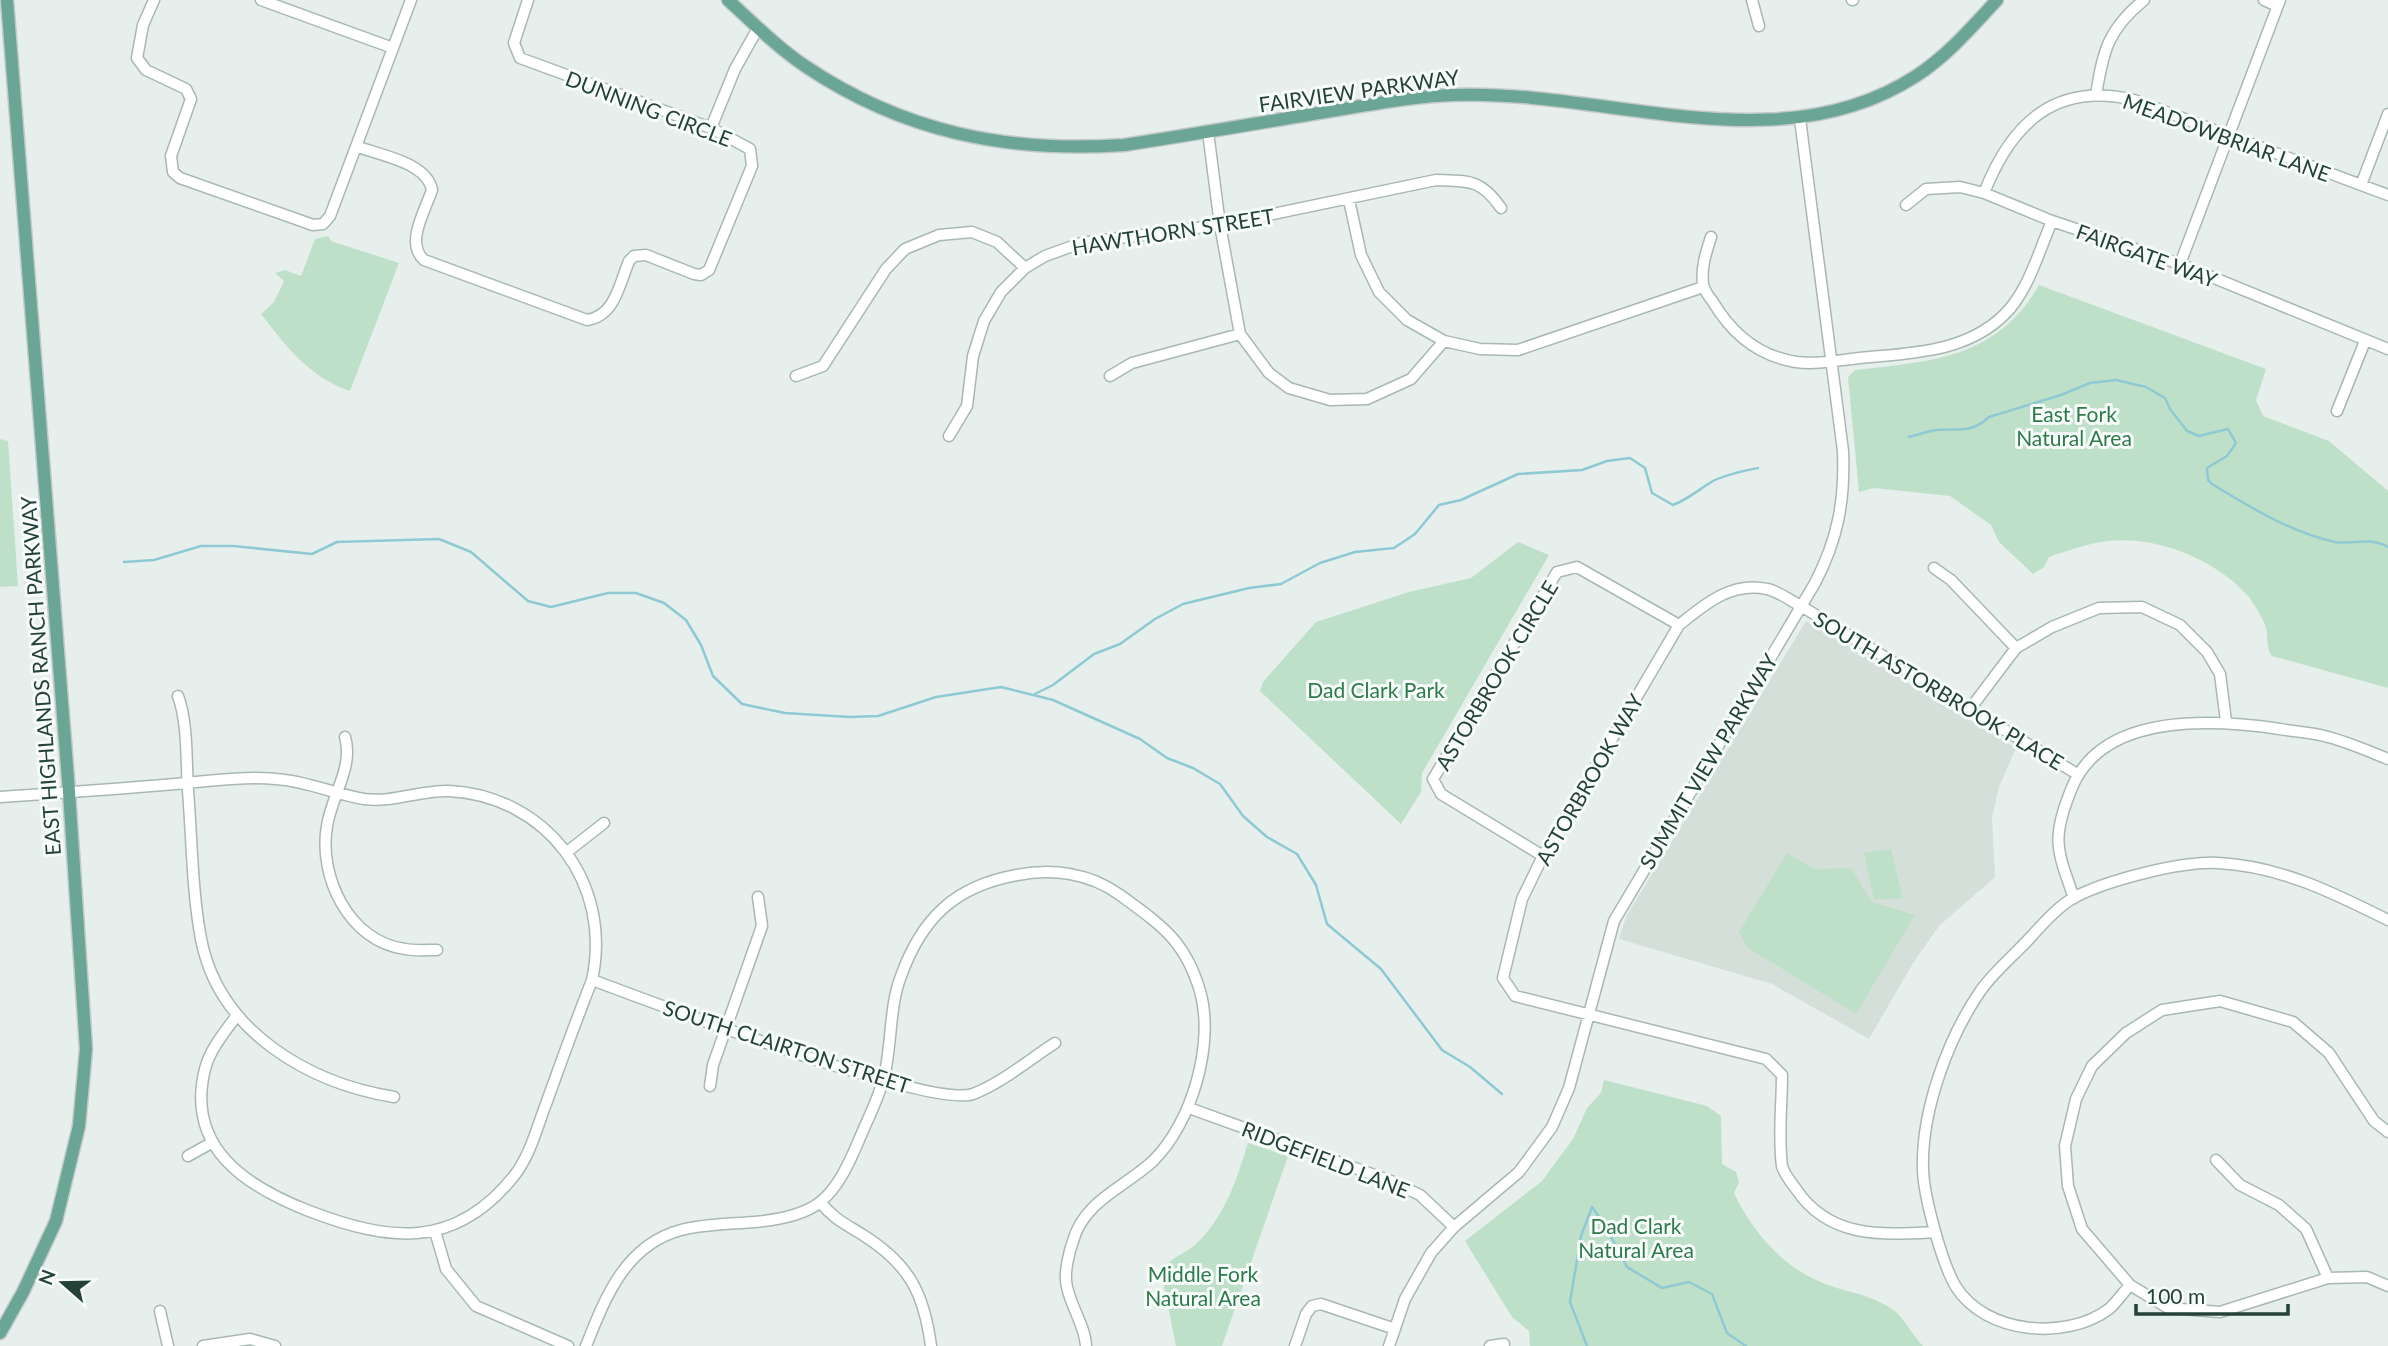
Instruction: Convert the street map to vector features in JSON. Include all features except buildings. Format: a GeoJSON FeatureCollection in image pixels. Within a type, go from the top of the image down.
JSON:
{"type":"FeatureCollection","features":[{"type":"Feature","properties":{"kind":"main road","name":"EAST HIGHLANDS RANCH PARKWAY"},"geometry":{"type":"LineString","coordinates":[[0,1333],[23,1292],[56,1221],[79,1126],[86,1049],[69,792],[7,0]]}},
{"type":"Feature","properties":{"kind":"main road","name":"FAIRVIEW PARKWAY"},"geometry":{"type":"LineString","coordinates":[[728,0],[803,65],[862,100],[928,126],[963,135],[1031,147],[1079,148],[1208,132],[1452,95],[1522,96],[1742,120],[1800,118],[1856,105],[1916,76],[1944,55],[1997,0]]}},
{"type":"Feature","properties":{"kind":"street"},"geometry":{"type":"LineString","coordinates":[[154,0],[143,25],[137,58],[146,70],[190,93],[191,99],[171,156],[173,172],[180,178],[303,223],[323,224],[330,216],[358,147],[411,0]]}},
{"type":"Feature","properties":{"kind":"street"},"geometry":{"type":"LineString","coordinates":[[261,0],[393,48]]}},
{"type":"Feature","properties":{"kind":"street","name":"DUNNING CIRCLE"},"geometry":{"type":"LineString","coordinates":[[358,147],[418,169],[431,182],[432,190],[414,243],[417,254],[424,260],[587,320],[602,317],[609,310],[629,261],[634,256],[646,255],[694,274],[701,275],[709,270],[752,166],[752,156],[743,144],[711,128],[520,58],[514,43],[528,0]]}},
{"type":"Feature","properties":{"kind":"street"},"geometry":{"type":"LineString","coordinates":[[1752,0],[1759,26]]}},
{"type":"Feature","properties":{"kind":"street"},"geometry":{"type":"LineString","coordinates":[[2096,95],[2103,52],[2115,28],[2144,0]]}},
{"type":"Feature","properties":{"kind":"street"},"geometry":{"type":"LineString","coordinates":[[2180,264],[2278,3],[2264,0]]}},
{"type":"Feature","properties":{"kind":"street"},"geometry":{"type":"LineString","coordinates":[[711,128],[735,69],[758,28]]}},
{"type":"Feature","properties":{"kind":"street","name":"MEADOWBRIAR LANE"},"geometry":{"type":"LineString","coordinates":[[1984,193],[1998,158],[2020,128],[2043,111],[2066,100],[2096,95],[2134,100],[2388,195]]}},
{"type":"Feature","properties":{"kind":"street"},"geometry":{"type":"LineString","coordinates":[[2361,185],[2388,114]]}},
{"type":"Feature","properties":{"kind":"street","name":"SUMMIT VIEW PARKWAY"},"geometry":{"type":"LineString","coordinates":[[1389,1346],[1421,1268],[1454,1227],[1519,1172],[1543,1143],[1569,1088],[1608,938],[1626,897],[1801,606],[1830,552],[1843,501],[1843,451],[1800,118]]}},
{"type":"Feature","properties":{"kind":"street"},"geometry":{"type":"LineString","coordinates":[[1208,132],[1220,225],[1240,334],[1269,373],[1289,388],[1330,400],[1367,399],[1411,379],[1444,341]]}},
{"type":"Feature","properties":{"kind":"street","name":"HAWTHORN STREET"},"geometry":{"type":"LineString","coordinates":[[949,436],[967,406],[973,356],[984,321],[1001,292],[1025,268],[1045,256],[1081,243],[1220,225],[1436,180],[1472,181],[1489,191],[1501,208]]}},
{"type":"Feature","properties":{"kind":"street","name":"FAIRGATE WAY"},"geometry":{"type":"LineString","coordinates":[[1906,205],[1926,189],[1960,187],[1984,193],[2052,221],[2180,264],[2388,349]]}},
{"type":"Feature","properties":{"kind":"street"},"geometry":{"type":"LineString","coordinates":[[1349,200],[1361,255],[1379,292],[1407,320],[1444,341],[1480,349],[1518,350],[1703,287]]}},
{"type":"Feature","properties":{"kind":"street"},"geometry":{"type":"LineString","coordinates":[[1712,237],[1703,258],[1703,287],[1724,321],[1769,355],[1798,362],[1831,361],[1932,351],[1974,338],[2005,314],[2025,284],[2052,221]]}},
{"type":"Feature","properties":{"kind":"street"},"geometry":{"type":"LineString","coordinates":[[796,376],[823,366],[886,269],[905,248],[939,235],[972,232],[997,242],[1025,268]]}},
{"type":"Feature","properties":{"kind":"street"},"geometry":{"type":"LineString","coordinates":[[1110,376],[1132,363],[1240,334]]}},
{"type":"Feature","properties":{"kind":"street"},"geometry":{"type":"LineString","coordinates":[[2337,411],[2365,341]]}},
{"type":"Feature","properties":{"kind":"street","name":"ASTORBROOK CIRCLE"},"geometry":{"type":"LineString","coordinates":[[1543,856],[1441,794],[1433,779],[1557,572],[1577,567],[1679,625]]}},
{"type":"Feature","properties":{"kind":"street"},"geometry":{"type":"LineString","coordinates":[[1934,568],[1951,580],[2016,648]]}},
{"type":"Feature","properties":{"kind":"street","name":"ASTORBROOK WAY"},"geometry":{"type":"LineString","coordinates":[[1801,606],[1767,589],[1736,590],[1713,598],[1679,625],[1543,856],[1521,899],[1503,978],[1515,996],[1766,1059],[1782,1075],[1782,1169],[1799,1194],[1819,1215],[1847,1228],[1876,1235],[1936,1232]]}},
{"type":"Feature","properties":{"kind":"street","name":"SOUTH ASTORBROOK PLACE"},"geometry":{"type":"LineString","coordinates":[[1801,606],[2077,774]]}},
{"type":"Feature","properties":{"kind":"street"},"geometry":{"type":"LineString","coordinates":[[1970,709],[2016,648],[2052,626],[2099,608],[2142,607],[2180,625],[2207,652],[2220,674],[2226,721]]}},
{"type":"Feature","properties":{"kind":"street"},"geometry":{"type":"LineString","coordinates":[[178,696],[201,941],[219,988],[237,1015],[254,1033],[294,1065],[370,1093],[394,1097]]}},
{"type":"Feature","properties":{"kind":"street"},"geometry":{"type":"LineString","coordinates":[[2074,898],[2059,856],[2059,820],[2077,774],[2102,748],[2137,732],[2226,721],[2326,736],[2388,759]]}},
{"type":"Feature","properties":{"kind":"street"},"geometry":{"type":"LineString","coordinates":[[345,737],[347,760],[327,823],[324,851],[327,874],[338,899],[358,925],[377,939],[403,949],[437,950]]}},
{"type":"Feature","properties":{"kind":"street"},"geometry":{"type":"LineString","coordinates":[[0,796],[275,778],[374,800],[446,791],[488,798],[532,817],[567,852],[590,902],[597,954],[592,979],[529,1148],[515,1175],[495,1195],[465,1218],[435,1231],[384,1234],[352,1227],[272,1197],[243,1179],[227,1164],[213,1142],[205,1121],[202,1096],[204,1070],[212,1051],[237,1015]]}},
{"type":"Feature","properties":{"kind":"street"},"geometry":{"type":"LineString","coordinates":[[567,852],[604,823]]}},
{"type":"Feature","properties":{"kind":"street"},"geometry":{"type":"LineString","coordinates":[[2130,1285],[2108,1309],[2067,1328],[2025,1328],[1984,1313],[1956,1287],[1936,1232],[1923,1170],[1932,1097],[1955,1037],[1982,989],[2042,926],[2074,898],[2161,868],[2217,863],[2275,871],[2332,892],[2388,920]]}},
{"type":"Feature","properties":{"kind":"street"},"geometry":{"type":"LineString","coordinates":[[586,1346],[608,1291],[625,1266],[653,1242],[681,1230],[782,1219],[820,1202],[848,1166],[884,1079],[900,978],[925,928],[942,906],[970,890],[1009,876],[1046,869],[1090,879],[1112,889],[1161,924],[1188,955],[1201,995],[1205,1031],[1200,1069],[1189,1108],[1154,1160],[1092,1206],[1073,1239],[1066,1282],[1086,1346]]}},
{"type":"Feature","properties":{"kind":"street"},"geometry":{"type":"LineString","coordinates":[[710,1086],[713,1065],[762,926],[758,897]]}},
{"type":"Feature","properties":{"kind":"street","name":"SOUTH CLAIRTON STREET"},"geometry":{"type":"LineString","coordinates":[[592,979],[726,1028],[927,1092],[972,1095],[1055,1043]]}},
{"type":"Feature","properties":{"kind":"street"},"geometry":{"type":"LineString","coordinates":[[2388,1132],[2374,1121],[2329,1053],[2293,1022],[2220,1001],[2162,1010],[2126,1033],[2092,1066],[2076,1098],[2065,1146],[2068,1186],[2082,1229],[2130,1285],[2168,1308],[2220,1312],[2328,1278],[2367,1277],[2388,1286]]}},
{"type":"Feature","properties":{"kind":"street","name":"RIDGEFIELD LANE"},"geometry":{"type":"LineString","coordinates":[[1189,1108],[1391,1181],[1420,1195],[1454,1227]]}},
{"type":"Feature","properties":{"kind":"street"},"geometry":{"type":"LineString","coordinates":[[188,1156],[213,1142]]}},
{"type":"Feature","properties":{"kind":"street"},"geometry":{"type":"LineString","coordinates":[[2216,1160],[2240,1185],[2279,1205],[2306,1229],[2328,1278]]}},
{"type":"Feature","properties":{"kind":"street"},"geometry":{"type":"LineString","coordinates":[[820,1202],[836,1222],[861,1233],[898,1263],[926,1308],[931,1346]]}},
{"type":"Feature","properties":{"kind":"street"},"geometry":{"type":"LineString","coordinates":[[435,1231],[446,1269],[476,1306],[568,1346]]}},
{"type":"Feature","properties":{"kind":"street"},"geometry":{"type":"LineString","coordinates":[[1294,1346],[1306,1314],[1312,1306],[1321,1304],[1395,1329]]}},
{"type":"Feature","properties":{"kind":"street"},"geometry":{"type":"LineString","coordinates":[[159,1311],[168,1346]]}},
{"type":"Feature","properties":{"kind":"street"},"geometry":{"type":"LineString","coordinates":[[203,1346],[250,1339],[275,1346]]}},
{"type":"Feature","properties":{"kind":"street"},"geometry":{"type":"LineString","coordinates":[[1490,1346],[1504,1343]]}},
{"type":"Feature","properties":{"kind":"shaded area"},"geometry":{"type":"Polygon","coordinates":[[[1806,621],[2016,748],[1999,787],[1992,817],[1995,877],[1939,926],[1913,963],[1869,1039],[1772,984],[1619,939],[1627,915],[1806,621]]]}},
{"type":"Feature","properties":{"kind":"green space"},"geometry":{"type":"Polygon","coordinates":[[[328,236],[331,241],[399,263],[350,391],[322,378],[300,360],[261,314],[274,302],[284,281],[275,273],[285,270],[301,276],[315,239],[328,236]]]}},
{"type":"Feature","properties":{"kind":"green space","name":"East Fork Natural Area"},"geometry":{"type":"Polygon","coordinates":[[[2039,285],[2266,369],[2256,400],[2263,416],[2329,441],[2388,491],[2388,688],[2272,656],[2265,625],[2249,597],[2219,571],[2181,552],[2141,541],[2101,542],[2049,557],[2044,567],[2033,574],[1999,542],[1991,525],[1950,496],[1874,488],[1859,492],[1848,377],[1855,370],[1936,359],[1982,342],[2003,328],[2022,310],[2039,285]]]}},
{"type":"Feature","properties":{"kind":"green space"},"geometry":{"type":"Polygon","coordinates":[[[0,439],[8,441],[18,586],[0,587],[0,439]]]}},
{"type":"Feature","properties":{"kind":"green space","name":"Dad Clark Park"},"geometry":{"type":"Polygon","coordinates":[[[1518,542],[1549,555],[1422,773],[1421,792],[1401,824],[1260,691],[1263,682],[1316,622],[1409,592],[1471,578],[1518,542]]]}},
{"type":"Feature","properties":{"kind":"green space"},"geometry":{"type":"Polygon","coordinates":[[[1891,849],[1903,898],[1874,900],[1864,853],[1891,849]]]}},
{"type":"Feature","properties":{"kind":"green space"},"geometry":{"type":"Polygon","coordinates":[[[1787,853],[1814,869],[1851,868],[1872,902],[1915,915],[1856,1014],[1748,948],[1739,932],[1787,853]]]}},
{"type":"Feature","properties":{"kind":"green space","name":"Dad Clark Natural Area"},"geometry":{"type":"Polygon","coordinates":[[[1604,1080],[1707,1106],[1721,1116],[1722,1164],[1736,1172],[1739,1182],[1734,1193],[1763,1239],[1789,1263],[1820,1282],[1872,1299],[1892,1309],[1923,1346],[1530,1346],[1529,1331],[1512,1317],[1465,1241],[1542,1181],[1573,1139],[1587,1108],[1601,1093],[1604,1080]]]}},
{"type":"Feature","properties":{"kind":"green space","name":"Middle Fork Natural Area"},"geometry":{"type":"Polygon","coordinates":[[[1248,1143],[1288,1156],[1222,1346],[1176,1346],[1161,1272],[1169,1262],[1199,1241],[1216,1219],[1235,1182],[1248,1143]]]}},
{"type":"Feature","properties":{"kind":"waterway"},"geometry":{"type":"LineString","coordinates":[[1909,437],[1937,430],[1970,428],[1989,417],[2061,395],[2090,383],[2116,380],[2146,387],[2165,398],[2187,431],[2199,436],[2228,429],[2236,443],[2227,456],[2207,468],[2208,480],[2241,502],[2319,538],[2341,543],[2367,541],[2388,547]]}},
{"type":"Feature","properties":{"kind":"waterway"},"geometry":{"type":"LineString","coordinates":[[1035,694],[1053,685],[1094,654],[1120,644],[1155,619],[1183,604],[1249,588],[1281,584],[1320,563],[1355,552],[1394,548],[1415,534],[1439,505],[1461,500],[1518,474],[1582,470],[1607,461],[1630,458],[1645,468],[1652,493],[1673,505],[1718,479],[1758,468]]}},
{"type":"Feature","properties":{"kind":"waterway"},"geometry":{"type":"LineString","coordinates":[[124,562],[154,560],[201,546],[233,546],[312,554],[337,542],[439,539],[471,552],[528,601],[551,607],[608,593],[636,593],[664,603],[686,620],[701,645],[713,676],[742,704],[785,713],[850,717],[878,716],[936,697],[1001,687],[1053,700],[1140,739],[1167,758],[1193,768],[1220,784],[1243,816],[1267,837],[1297,854],[1316,885],[1327,924],[1381,969],[1442,1050],[1470,1067],[1502,1094]]}},
{"type":"Feature","properties":{"kind":"waterway"},"geometry":{"type":"LineString","coordinates":[[1592,1207],[1605,1225],[1627,1267],[1662,1288],[1689,1282],[1712,1294],[1727,1333],[1746,1346]]}},
{"type":"Feature","properties":{"kind":"waterway"},"geometry":{"type":"LineString","coordinates":[[1587,1346],[1570,1302],[1581,1236],[1592,1207]]}}]}
